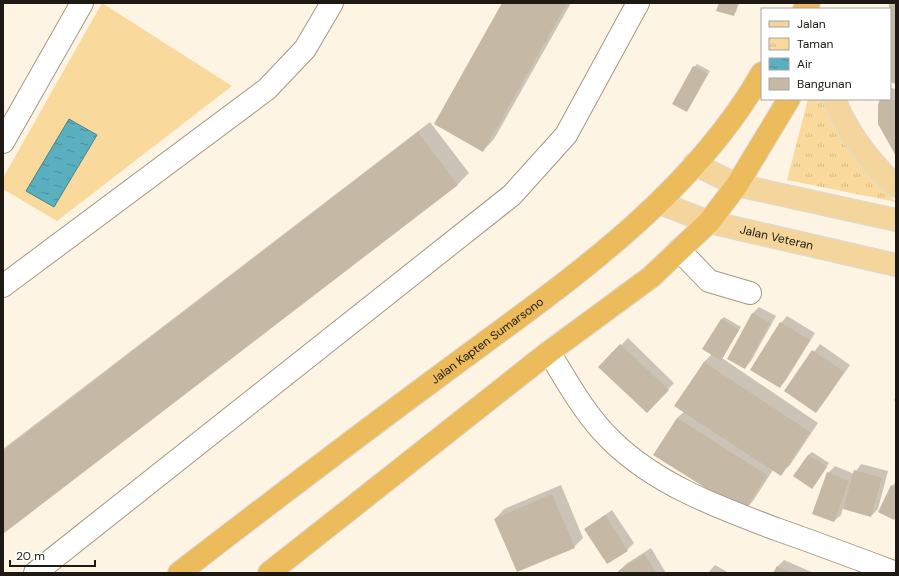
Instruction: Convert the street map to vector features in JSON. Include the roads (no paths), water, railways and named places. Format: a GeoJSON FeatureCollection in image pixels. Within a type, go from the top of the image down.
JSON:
{"type":"FeatureCollection","features":[{"type":"Feature","properties":{"kind":"highway","name":"Jalan Kapten Sumarsono"},"geometry":{"type":"LineString","coordinates":[[179,573],[360,435],[563,284],[660,202],[732,118],[761,74]]}},
{"type":"Feature","properties":{"kind":"highway"},"geometry":{"type":"LineString","coordinates":[[269,573],[549,352],[651,277],[709,222],[737,185],[788,100]]}},
{"type":"Feature","properties":{"kind":"main road"},"geometry":{"type":"LineString","coordinates":[[834,100],[842,118],[859,146],[881,172],[896,186]]}},
{"type":"Feature","properties":{"kind":"main road"},"geometry":{"type":"LineString","coordinates":[[694,164],[737,185],[896,220]]}},
{"type":"Feature","properties":{"kind":"main road","name":"Jalan Veteran"},"geometry":{"type":"LineString","coordinates":[[660,202],[709,222],[896,265]]}},
{"type":"Feature","properties":{"kind":"street"},"geometry":{"type":"LineString","coordinates":[[3,142],[82,3]]}},
{"type":"Feature","properties":{"kind":"street"},"geometry":{"type":"LineString","coordinates":[[3,286],[267,89],[305,50],[332,3]]}},
{"type":"Feature","properties":{"kind":"street"},"geometry":{"type":"LineString","coordinates":[[35,573],[512,195],[566,136],[638,3]]}},
{"type":"Feature","properties":{"kind":"street"},"geometry":{"type":"LineString","coordinates":[[679,250],[709,280],[750,294]]}},
{"type":"Feature","properties":{"kind":"street"},"geometry":{"type":"LineString","coordinates":[[549,352],[583,408],[611,441],[643,467],[676,487],[726,510],[896,573]]}},
{"type":"Feature","properties":{"kind":"water"},"geometry":{"type":"Polygon","coordinates":[[[69,119],[97,135],[54,207],[26,191],[69,119]]]}}]}
